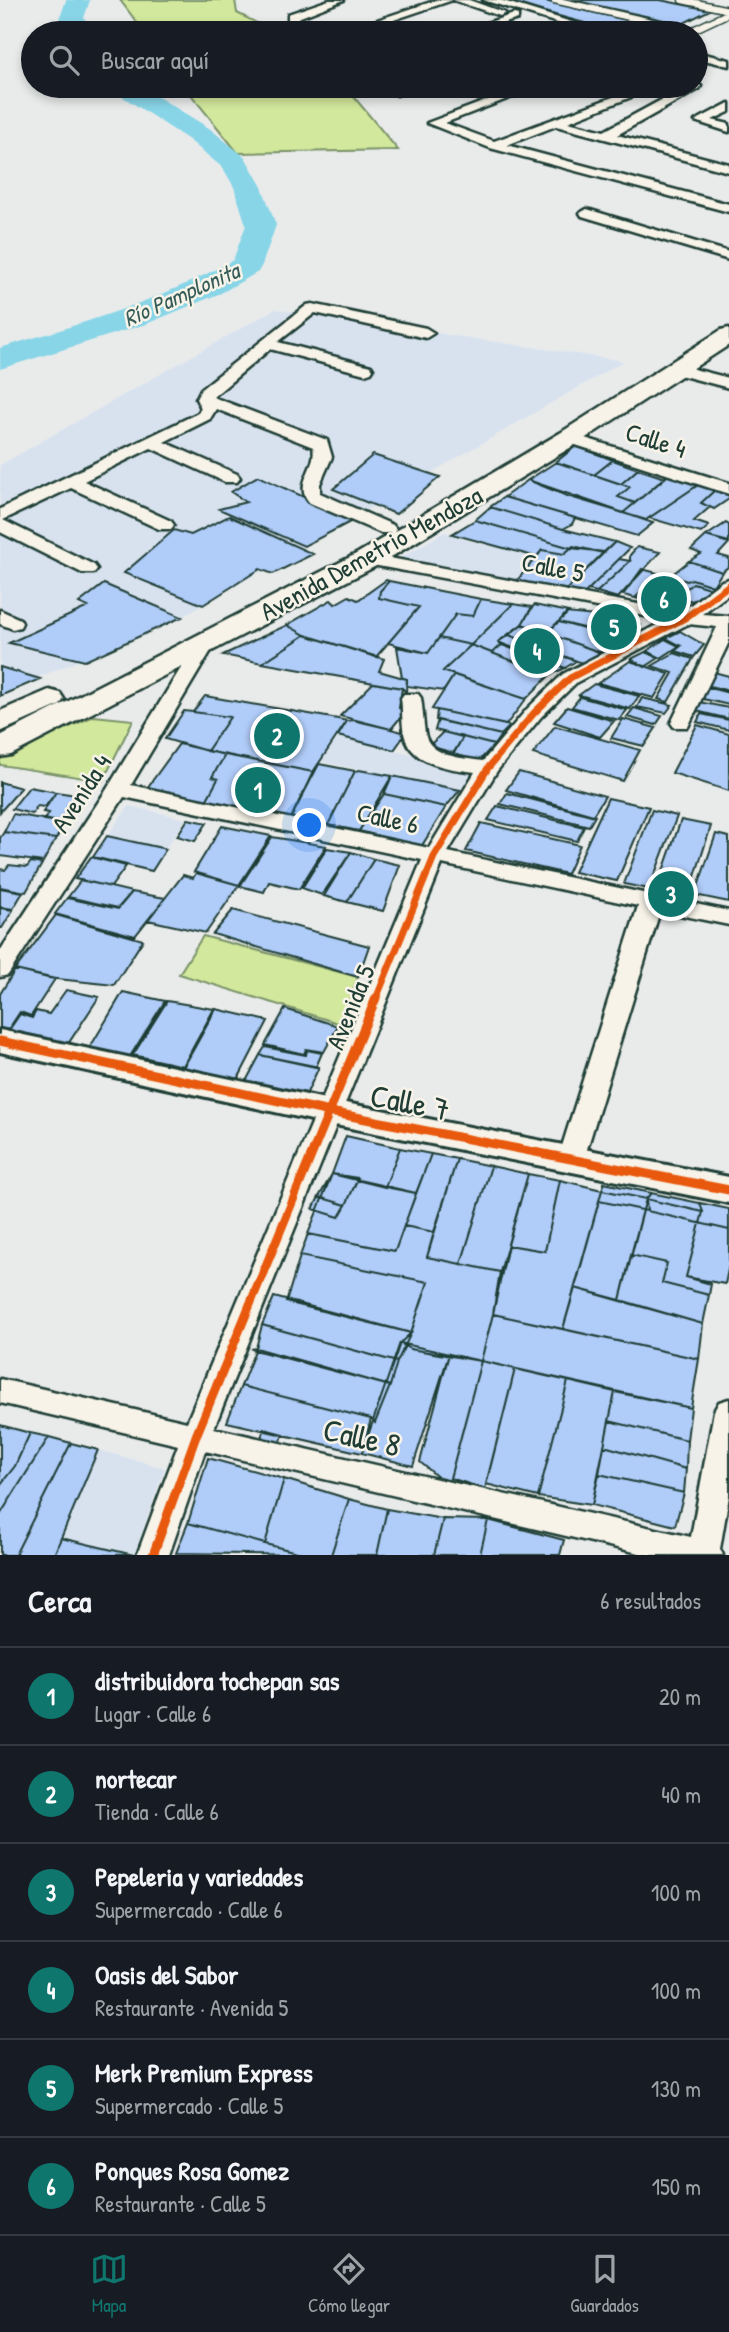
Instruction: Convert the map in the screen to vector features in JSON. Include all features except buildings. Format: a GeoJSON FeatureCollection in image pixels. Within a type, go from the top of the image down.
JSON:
{"type":"FeatureCollection","features":[{"type":"Feature","properties":{"kind":"main road","name":"Avenida Demetrio Mendoza"},"geometry":{"type":"LineString","coordinates":[[0,723],[266,594],[387,528],[729,315]]}},
{"type":"Feature","properties":{"kind":"main road","name":"Avenida Demetrio Mendoza"},"geometry":{"type":"LineString","coordinates":[[0,748],[368,559],[569,438],[729,335]]}},
{"type":"Feature","properties":{"kind":"street"},"geometry":{"type":"LineString","coordinates":[[295,21],[292,16],[339,0]]}},
{"type":"Feature","properties":{"kind":"street"},"geometry":{"type":"LineString","coordinates":[[382,21],[448,0]]}},
{"type":"Feature","properties":{"kind":"street"},"geometry":{"type":"LineString","coordinates":[[458,0],[526,21]]}},
{"type":"Feature","properties":{"kind":"street"},"geometry":{"type":"LineString","coordinates":[[488,0],[552,21]]}},
{"type":"Feature","properties":{"kind":"street"},"geometry":{"type":"LineString","coordinates":[[500,21],[527,12]]}},
{"type":"Feature","properties":{"kind":"street"},"geometry":{"type":"LineString","coordinates":[[502,98],[433,123],[494,145],[729,208]]}},
{"type":"Feature","properties":{"kind":"street"},"geometry":{"type":"LineString","coordinates":[[494,145],[620,98]]}},
{"type":"Feature","properties":{"kind":"street"},"geometry":{"type":"LineString","coordinates":[[605,135],[667,98]]}},
{"type":"Feature","properties":{"kind":"street"},"geometry":{"type":"LineString","coordinates":[[729,107],[701,121],[729,128]]}},
{"type":"Feature","properties":{"kind":"street"},"geometry":{"type":"LineString","coordinates":[[555,122],[729,168]]}},
{"type":"Feature","properties":{"kind":"street"},"geometry":{"type":"LineString","coordinates":[[587,213],[729,256]]}},
{"type":"Feature","properties":{"kind":"street"},"geometry":{"type":"LineString","coordinates":[[0,516],[204,416],[209,408],[204,399],[207,391],[312,308],[426,334]]}},
{"type":"Feature","properties":{"kind":"street"},"geometry":{"type":"LineString","coordinates":[[267,344],[365,369]]}},
{"type":"Feature","properties":{"kind":"street"},"geometry":{"type":"LineString","coordinates":[[674,369],[729,383]]}},
{"type":"Feature","properties":{"kind":"street"},"geometry":{"type":"LineString","coordinates":[[204,399],[321,444],[324,457],[311,484],[311,494],[316,499],[387,528]]}},
{"type":"Feature","properties":{"kind":"street","name":"Calle 4"},"geometry":{"type":"LineString","coordinates":[[569,438],[729,489]]}},
{"type":"Feature","properties":{"kind":"street"},"geometry":{"type":"LineString","coordinates":[[151,442],[231,478]]}},
{"type":"Feature","properties":{"kind":"street"},"geometry":{"type":"LineString","coordinates":[[70,481],[165,525]]}},
{"type":"Feature","properties":{"kind":"street"},"geometry":{"type":"LineString","coordinates":[[0,525],[88,569]]}},
{"type":"Feature","properties":{"kind":"street","name":"Calle 5"},"geometry":{"type":"LineString","coordinates":[[368,559],[685,618],[729,622]]}},
{"type":"Feature","properties":{"kind":"street","name":"Avenida 5"},"geometry":{"type":"LineString","coordinates":[[153,1555],[196,1436],[434,857],[488,768],[534,713],[570,678],[685,618],[729,585]]}},
{"type":"Feature","properties":{"kind":"street"},"geometry":{"type":"LineString","coordinates":[[681,723],[729,622]]}},
{"type":"Feature","properties":{"kind":"street","name":"Avenida 4"},"geometry":{"type":"LineString","coordinates":[[0,969],[118,789],[205,644]]}},
{"type":"Feature","properties":{"kind":"street"},"geometry":{"type":"LineString","coordinates":[[411,698],[415,737],[422,749],[434,757],[488,768]]}},
{"type":"Feature","properties":{"kind":"street","name":"Calle 6"},"geometry":{"type":"LineString","coordinates":[[118,789],[729,918]]}},
{"type":"Feature","properties":{"kind":"street"},"geometry":{"type":"LineString","coordinates":[[571,1159],[651,902]]}},
{"type":"Feature","properties":{"kind":"street","name":"Calle 7"},"geometry":{"type":"LineString","coordinates":[[0,1041],[330,1112],[729,1190]]}},
{"type":"Feature","properties":{"kind":"street","name":"Calle 8"},"geometry":{"type":"LineString","coordinates":[[0,1391],[704,1555]]}},
{"type":"Feature","properties":{"kind":"street"},"geometry":{"type":"LineString","coordinates":[[704,1555],[729,1411]]}},
{"type":"Feature","properties":{"kind":"lane"},"geometry":{"type":"LineString","coordinates":[[554,0],[647,21]]}},
{"type":"Feature","properties":{"kind":"lane"},"geometry":{"type":"LineString","coordinates":[[681,0],[729,11]]}},
{"type":"Feature","properties":{"kind":"lane"},"geometry":{"type":"LineString","coordinates":[[708,22],[729,11]]}},
{"type":"Feature","properties":{"kind":"shaded area"},"geometry":{"type":"Polygon","coordinates":[[[275,309],[624,361],[175,621],[0,693],[0,465],[275,309]]]}},
{"type":"Feature","properties":{"kind":"shaded area"},"geometry":{"type":"Polygon","coordinates":[[[445,532],[537,557],[515,583],[412,564],[401,557],[445,532]]]}},
{"type":"Feature","properties":{"kind":"shaded area"},"geometry":{"type":"Polygon","coordinates":[[[338,736],[476,770],[460,790],[321,762],[338,736]]]}},
{"type":"Feature","properties":{"kind":"shaded area"},"geometry":{"type":"Polygon","coordinates":[[[129,806],[186,819],[166,848],[108,835],[129,806]]]}},
{"type":"Feature","properties":{"kind":"shaded area"},"geometry":{"type":"Polygon","coordinates":[[[98,1450],[165,1468],[134,1555],[61,1538],[98,1450]]]}},
{"type":"Feature","properties":{"kind":"green space"},"geometry":{"type":"Polygon","coordinates":[[[120,0],[235,0],[237,13],[253,21],[136,21],[120,0]]]}},
{"type":"Feature","properties":{"kind":"green space"},"geometry":{"type":"Polygon","coordinates":[[[194,98],[355,98],[398,150],[238,153],[194,98]]]}},
{"type":"Feature","properties":{"kind":"green space"},"geometry":{"type":"Polygon","coordinates":[[[94,716],[133,720],[103,781],[0,765],[0,757],[94,716]]]}},
{"type":"Feature","properties":{"kind":"green space"},"geometry":{"type":"Polygon","coordinates":[[[203,936],[358,977],[341,1024],[179,974],[203,936]]]}},
{"type":"Feature","properties":{"kind":"waterway","name":"Río Pamplonita"},"geometry":{"type":"LineString","coordinates":[[74,21],[72,18],[78,0]]}},
{"type":"Feature","properties":{"kind":"waterway","name":"Río Pamplonita"},"geometry":{"type":"LineString","coordinates":[[0,359],[135,317],[210,286],[247,265],[261,225],[248,187],[235,163],[199,134],[142,98]]}},
{"type":"Feature","properties":{"kind":"cycle path"},"geometry":{"type":"LineString","coordinates":[[153,1555],[196,1436],[434,857],[488,768],[534,713],[570,678],[685,618],[729,585]]}},
{"type":"Feature","properties":{"kind":"cycle path"},"geometry":{"type":"LineString","coordinates":[[0,1041],[330,1112],[729,1190]]}},
{"type":"Feature","properties":{"kind":"place","name":"Ponques Rosa Gomez"},"geometry":{"type":"Point","coordinates":[664,599]}},
{"type":"Feature","properties":{"kind":"place","name":"Merk Premium Express"},"geometry":{"type":"Point","coordinates":[614,627]}},
{"type":"Feature","properties":{"kind":"place","name":"Oasis del Sabor"},"geometry":{"type":"Point","coordinates":[537,651]}},
{"type":"Feature","properties":{"kind":"place","name":"nortecar"},"geometry":{"type":"Point","coordinates":[277,736]}},
{"type":"Feature","properties":{"kind":"place","name":"distribuidora tochepan sas"},"geometry":{"type":"Point","coordinates":[258,790]}},
{"type":"Feature","properties":{"kind":"place","name":"Pepeleria y variedades"},"geometry":{"type":"Point","coordinates":[671,894]}}]}
